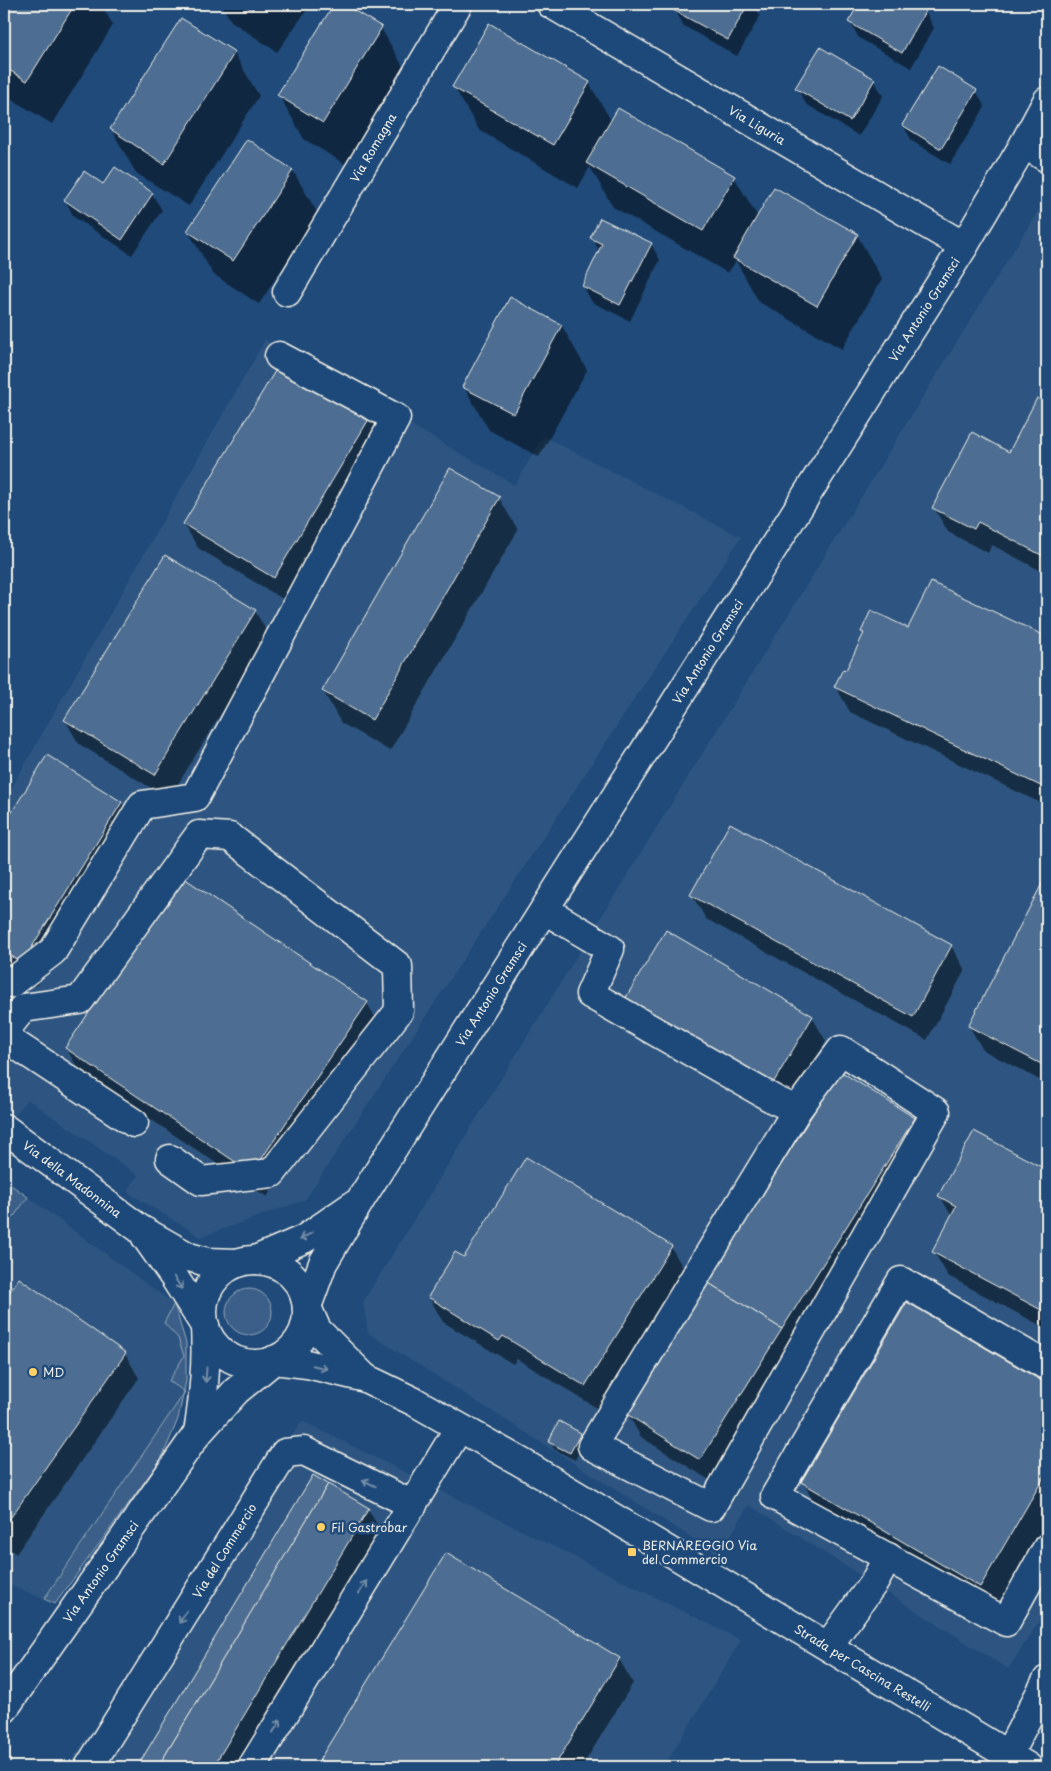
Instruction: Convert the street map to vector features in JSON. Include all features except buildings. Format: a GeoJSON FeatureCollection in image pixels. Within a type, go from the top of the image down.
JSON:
{"type":"FeatureCollection","features":[{"type":"Feature","properties":{"kind":"street","name":"Via Romagna"},"geometry":{"type":"LineString","coordinates":[[287,292],[458,4]]}},
{"type":"Feature","properties":{"kind":"street","name":"Via Liguria"},"geometry":{"type":"LineString","coordinates":[[551,4],[964,246]]}},
{"type":"Feature","properties":{"kind":"street","name":"Via Antonio Gramsci"},"geometry":{"type":"LineString","coordinates":[[307,1307],[323,1264],[361,1199],[964,246],[1047,101]]}},
{"type":"Feature","properties":{"kind":"street"},"geometry":{"type":"LineString","coordinates":[[1024,144],[1047,158]]}},
{"type":"Feature","properties":{"kind":"street"},"geometry":{"type":"LineString","coordinates":[[4,979],[11,983],[53,951],[142,806],[195,796],[396,418],[279,356]]}},
{"type":"Feature","properties":{"kind":"street"},"geometry":{"type":"LineString","coordinates":[[4,1032],[23,1008],[80,1000],[199,836],[230,837],[398,966],[399,1011],[272,1172],[201,1182],[170,1159]]}},
{"type":"Feature","properties":{"kind":"street"},"geometry":{"type":"LineString","coordinates":[[545,910],[610,949],[590,994],[775,1100],[797,1110]]}},
{"type":"Feature","properties":{"kind":"street"},"geometry":{"type":"LineString","coordinates":[[4,1037],[134,1123]]}},
{"type":"Feature","properties":{"kind":"street"},"geometry":{"type":"LineString","coordinates":[[841,1050],[936,1112],[711,1507],[592,1446],[797,1110],[841,1050]]}},
{"type":"Feature","properties":{"kind":"street","name":"Via della Madonnina"},"geometry":{"type":"LineString","coordinates":[[4,1128],[140,1229],[189,1257],[207,1262],[246,1262]]}},
{"type":"Feature","properties":{"kind":"street","name":"Via Antonio Gramsci"},"geometry":{"type":"LineString","coordinates":[[246,1262],[304,1239],[361,1199]]}},
{"type":"Feature","properties":{"kind":"street","name":"Via della Madonnina"},"geometry":{"type":"LineString","coordinates":[[140,1229],[174,1277],[205,1326]]}},
{"type":"Feature","properties":{"kind":"street"},"geometry":{"type":"LineString","coordinates":[[252,1767],[459,1428],[415,1402],[365,1378],[307,1364],[274,1360],[255,1364],[232,1358],[211,1339],[205,1326],[204,1307],[208,1290],[219,1275],[246,1262],[273,1263],[288,1272],[298,1282],[317,1330],[365,1378]]}},
{"type":"Feature","properties":{"kind":"street"},"geometry":{"type":"LineString","coordinates":[[1047,1366],[901,1281],[775,1496],[1006,1622],[1047,1548]]}},
{"type":"Feature","properties":{"kind":"street"},"geometry":{"type":"LineString","coordinates":[[274,1360],[290,1350],[300,1339],[305,1326],[307,1307]]}},
{"type":"Feature","properties":{"kind":"street","name":"Via Antonio Gramsci"},"geometry":{"type":"LineString","coordinates":[[197,1434],[205,1381],[205,1326]]}},
{"type":"Feature","properties":{"kind":"street","name":"Via Antonio Gramsci"},"geometry":{"type":"LineString","coordinates":[[4,1709],[197,1434],[236,1391],[274,1360]]}},
{"type":"Feature","properties":{"kind":"street","name":"Strada per Cascina Restelli"},"geometry":{"type":"LineString","coordinates":[[459,1428],[526,1465],[1018,1761]]}},
{"type":"Feature","properties":{"kind":"street","name":"Via del Commercio"},"geometry":{"type":"LineString","coordinates":[[89,1767],[285,1453],[304,1450],[413,1505]]}},
{"type":"Feature","properties":{"kind":"street"},"geometry":{"type":"LineString","coordinates":[[828,1646],[874,1581],[888,1557]]}},
{"type":"Feature","properties":{"kind":"street"},"geometry":{"type":"LineString","coordinates":[[1018,1761],[1047,1680]]}},
{"type":"Feature","properties":{"kind":"shaded area"},"geometry":{"type":"Polygon","coordinates":[[[1046,198],[1047,1609],[1008,1669],[749,1505],[719,1555],[368,1333],[363,1302],[1046,198]]]}},
{"type":"Feature","properties":{"kind":"shaded area"},"geometry":{"type":"Polygon","coordinates":[[[265,340],[515,485],[543,436],[741,537],[305,1200],[201,1237],[127,1192],[138,1175],[27,1099],[15,1116],[4,1107],[4,801],[265,340]]]}},
{"type":"Feature","properties":{"kind":"shaded area"},"geometry":{"type":"Polygon","coordinates":[[[4,1180],[28,1197],[4,1230],[4,1180]]]}},
{"type":"Feature","properties":{"kind":"shaded area"},"geometry":{"type":"Polygon","coordinates":[[[28,1197],[174,1304],[164,1323],[178,1338],[184,1356],[185,1391],[44,1599],[4,1583],[4,1230],[28,1197]]]}},
{"type":"Feature","properties":{"kind":"shaded area"},"geometry":{"type":"Polygon","coordinates":[[[249,1289],[262,1293],[268,1299],[272,1312],[268,1325],[262,1331],[249,1335],[236,1331],[230,1325],[226,1312],[230,1299],[236,1293],[249,1289]]]}},
{"type":"Feature","properties":{"kind":"shaded area"},"geometry":{"type":"Polygon","coordinates":[[[174,1304],[186,1343],[186,1381],[184,1391],[169,1381],[184,1356],[178,1338],[164,1323],[174,1304]]]}},
{"type":"Feature","properties":{"kind":"shaded area"},"geometry":{"type":"Polygon","coordinates":[[[183,1395],[178,1419],[162,1458],[55,1604],[44,1599],[183,1395]]]}},
{"type":"Feature","properties":{"kind":"shaded area"},"geometry":{"type":"Polygon","coordinates":[[[302,1421],[741,1640],[664,1767],[67,1767],[302,1421]]]}},
{"type":"Feature","properties":{"kind":"place","name":"MD"},"geometry":{"type":"Point","coordinates":[33,1372]}},
{"type":"Feature","properties":{"kind":"place","name":"Fil Gastrobar"},"geometry":{"type":"Point","coordinates":[321,1527]}},
{"type":"Feature","properties":{"kind":"place","name":"BERNAREGGIO Via del Commercio"},"geometry":{"type":"Point","coordinates":[632,1552]}}]}
